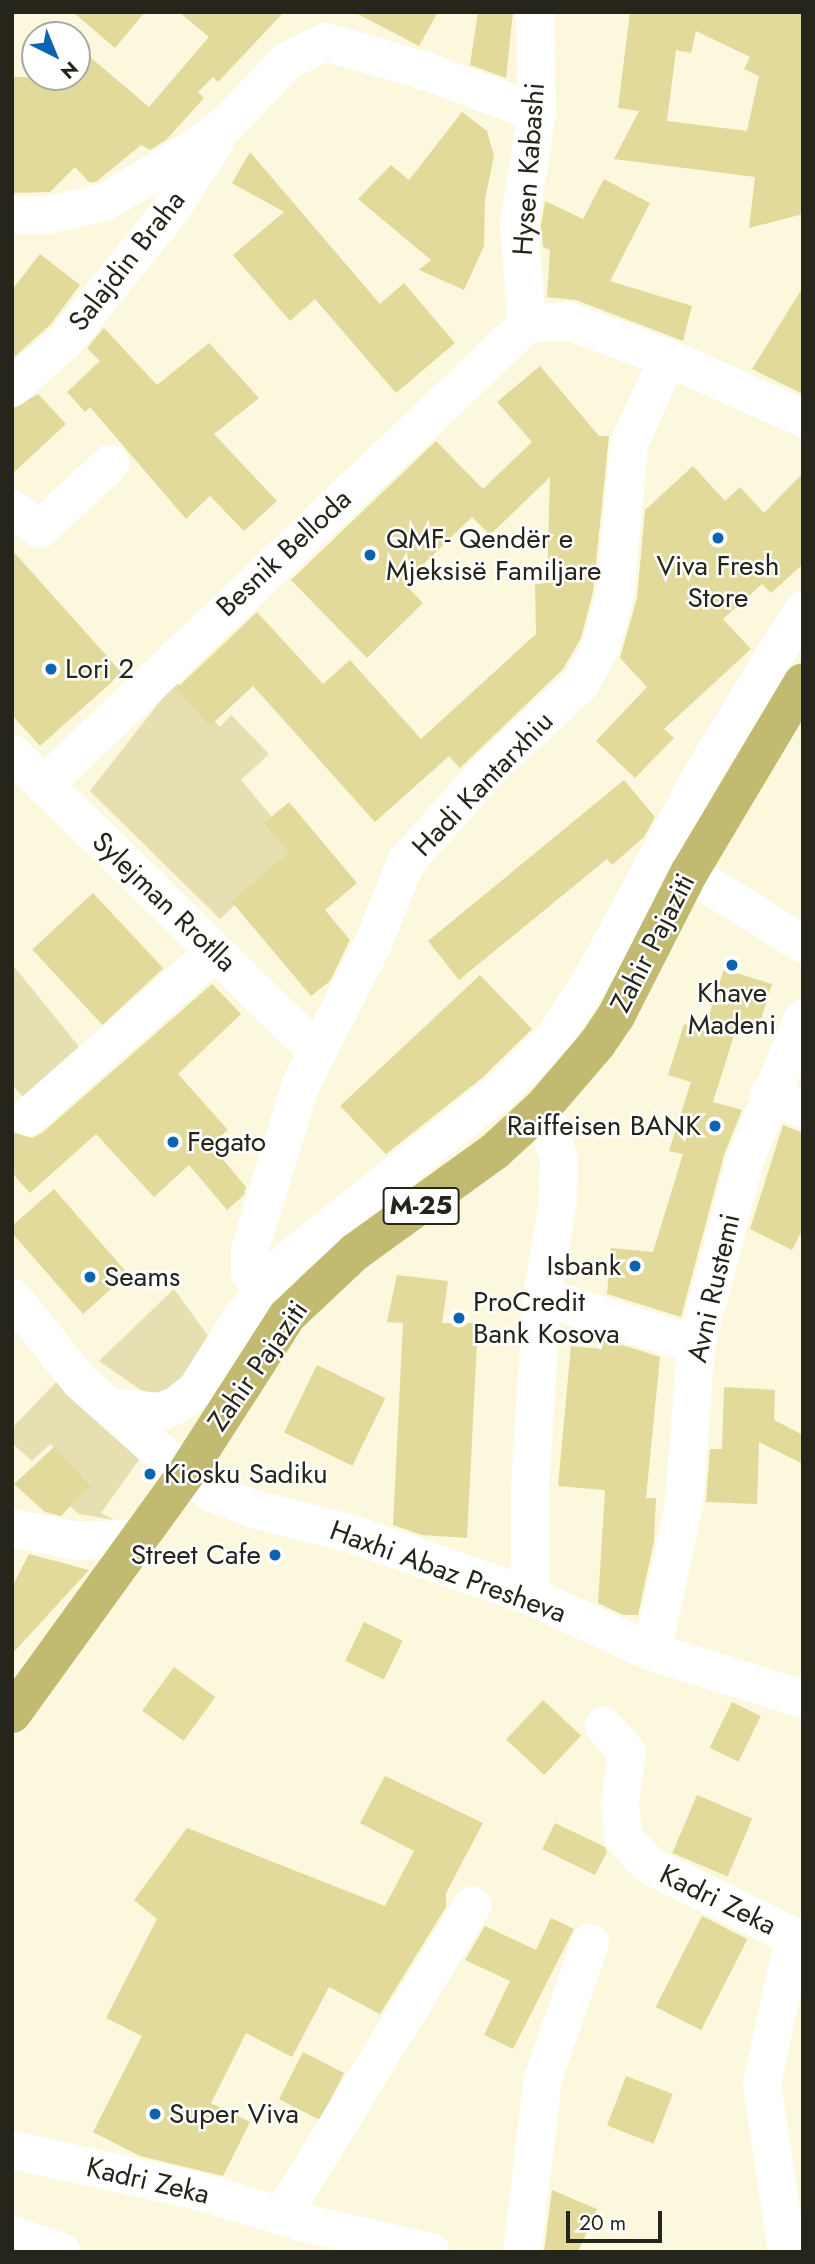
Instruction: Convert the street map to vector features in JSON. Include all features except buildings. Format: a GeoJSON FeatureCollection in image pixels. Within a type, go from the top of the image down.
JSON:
{"type":"FeatureCollection","features":[{"type":"Feature","properties":{"kind":"main road","name":"Zahir Pajaziti"},"geometry":{"type":"LineString","coordinates":[[12,1714],[186,1475],[274,1303],[355,1252],[495,1151],[544,1107],[616,1016],[689,873],[803,682]]}},
{"type":"Feature","properties":{"kind":"street","name":"Hysen Kabashi"},"geometry":{"type":"LineString","coordinates":[[527,324],[519,225],[537,113],[535,12]]}},
{"type":"Feature","properties":{"kind":"street","name":"Salajdin Braha"},"geometry":{"type":"LineString","coordinates":[[12,388],[66,340],[170,211],[228,123],[287,61],[326,42],[428,72],[537,113]]}},
{"type":"Feature","properties":{"kind":"street","name":"Salajdin Braha"},"geometry":{"type":"LineString","coordinates":[[12,215],[49,215],[105,202],[156,173],[228,123]]}},
{"type":"Feature","properties":{"kind":"street"},"geometry":{"type":"LineString","coordinates":[[527,324],[569,321],[668,358],[803,418]]}},
{"type":"Feature","properties":{"kind":"street","name":"Besnik Belloda"},"geometry":{"type":"LineString","coordinates":[[44,785],[527,324]]}},
{"type":"Feature","properties":{"kind":"street","name":"Hadi Kantarxhiu"},"geometry":{"type":"LineString","coordinates":[[274,1303],[250,1273],[250,1249],[315,1050],[372,946],[407,862],[491,767],[581,683],[601,646],[615,596],[629,444],[668,358]]}},
{"type":"Feature","properties":{"kind":"street"},"geometry":{"type":"LineString","coordinates":[[12,509],[40,529],[110,464]]}},
{"type":"Feature","properties":{"kind":"street","name":"Zahir Pajaziti"},"geometry":{"type":"LineString","coordinates":[[116,1408],[160,1412],[187,1398],[274,1303],[331,1224],[499,1093],[555,1037],[600,965],[703,773],[803,610]]}},
{"type":"Feature","properties":{"kind":"street","name":"Sylejman Rrotlla"},"geometry":{"type":"LineString","coordinates":[[12,753],[315,1050]]}},
{"type":"Feature","properties":{"kind":"street"},"geometry":{"type":"LineString","coordinates":[[689,873],[803,944]]}},
{"type":"Feature","properties":{"kind":"street"},"geometry":{"type":"LineString","coordinates":[[28,1117],[215,952]]}},
{"type":"Feature","properties":{"kind":"street","name":"Avni Rustemi"},"geometry":{"type":"LineString","coordinates":[[652,1652],[684,1505],[696,1345],[722,1240],[786,1102],[803,1018]]}},
{"type":"Feature","properties":{"kind":"street"},"geometry":{"type":"LineString","coordinates":[[530,1596],[530,1485],[542,1297],[558,1200],[559,1160],[544,1107]]}},
{"type":"Feature","properties":{"kind":"street","name":"Haxhi Abaz Presheva"},"geometry":{"type":"LineString","coordinates":[[12,1297],[80,1381],[116,1408],[186,1475],[214,1494],[254,1510],[352,1534],[530,1596],[652,1652],[803,1699]]}},
{"type":"Feature","properties":{"kind":"street"},"geometry":{"type":"LineString","coordinates":[[542,1297],[696,1345]]}},
{"type":"Feature","properties":{"kind":"street"},"geometry":{"type":"LineString","coordinates":[[12,1528],[77,1541],[142,1538]]}},
{"type":"Feature","properties":{"kind":"street","name":"Kadri Zeka"},"geometry":{"type":"LineString","coordinates":[[604,1726],[627,1752],[620,1803],[624,1839],[650,1866],[794,1937],[762,2083],[787,2252]]}},
{"type":"Feature","properties":{"kind":"street"},"geometry":{"type":"LineString","coordinates":[[282,2216],[472,1906]]}},
{"type":"Feature","properties":{"kind":"street"},"geometry":{"type":"LineString","coordinates":[[522,2252],[543,2079],[590,1943]]}},
{"type":"Feature","properties":{"kind":"street","name":"Kadri Zeka"},"geometry":{"type":"LineString","coordinates":[[12,2150],[198,2191],[282,2216],[431,2252]]}},
{"type":"Feature","properties":{"kind":"street"},"geometry":{"type":"LineString","coordinates":[[12,2235],[61,2252]]}},
{"type":"Feature","properties":{"kind":"shaded area"},"geometry":{"type":"Polygon","coordinates":[[[176,681],[220,727],[231,715],[269,754],[241,780],[296,846],[220,919],[90,791],[176,681]]]}},
{"type":"Feature","properties":{"kind":"shaded area"},"geometry":{"type":"Polygon","coordinates":[[[12,964],[85,1054],[28,1102],[12,1085],[12,964]]]}},
{"type":"Feature","properties":{"kind":"shaded area"},"geometry":{"type":"Polygon","coordinates":[[[174,1289],[211,1340],[225,1350],[164,1397],[141,1390],[99,1361],[174,1289]]]}},
{"type":"Feature","properties":{"kind":"shaded area"},"geometry":{"type":"Polygon","coordinates":[[[64,1374],[146,1450],[101,1513],[114,1520],[79,1514],[70,1506],[91,1484],[50,1444],[32,1461],[12,1443],[12,1428],[64,1374]]]}},
{"type":"Feature","properties":{"kind":"place","name":"Viva Fresh Store"},"geometry":{"type":"Point","coordinates":[718,538]}},
{"type":"Feature","properties":{"kind":"place","name":"QMF- Qendër e Mjeksisë Familjare"},"geometry":{"type":"Point","coordinates":[370,555]}},
{"type":"Feature","properties":{"kind":"place","name":"Lori 2"},"geometry":{"type":"Point","coordinates":[51,669]}},
{"type":"Feature","properties":{"kind":"place","name":"Khave Madeni"},"geometry":{"type":"Point","coordinates":[732,965]}},
{"type":"Feature","properties":{"kind":"place","name":"Raiffeisen BANK"},"geometry":{"type":"Point","coordinates":[715,1126]}},
{"type":"Feature","properties":{"kind":"place","name":"Fegato"},"geometry":{"type":"Point","coordinates":[173,1142]}},
{"type":"Feature","properties":{"kind":"place","name":"Isbank"},"geometry":{"type":"Point","coordinates":[635,1266]}},
{"type":"Feature","properties":{"kind":"place","name":"Seams"},"geometry":{"type":"Point","coordinates":[90,1277]}},
{"type":"Feature","properties":{"kind":"place","name":"ProCredit Bank Kosova"},"geometry":{"type":"Point","coordinates":[459,1318]}},
{"type":"Feature","properties":{"kind":"place","name":"Kiosku Sadiku"},"geometry":{"type":"Point","coordinates":[150,1474]}},
{"type":"Feature","properties":{"kind":"place","name":"Street Cafe"},"geometry":{"type":"Point","coordinates":[275,1555]}},
{"type":"Feature","properties":{"kind":"place","name":"Super Viva"},"geometry":{"type":"Point","coordinates":[155,2114]}}]}
